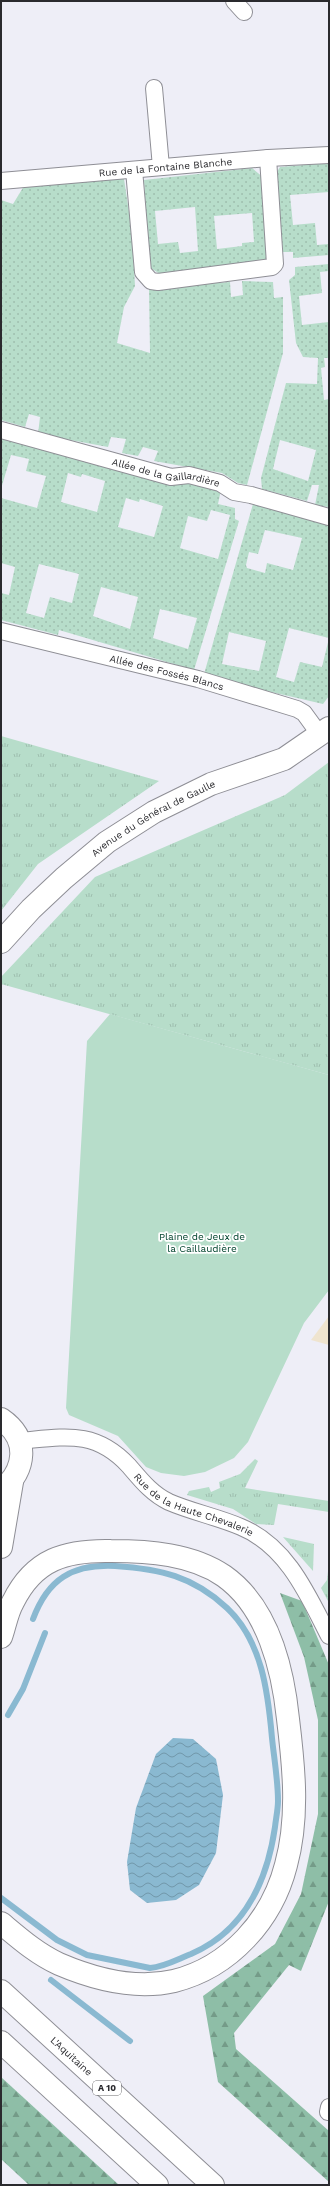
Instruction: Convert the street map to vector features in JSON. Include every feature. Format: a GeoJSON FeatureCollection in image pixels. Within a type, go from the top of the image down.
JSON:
{"type":"FeatureCollection","features":[{"type":"Feature","properties":{"kind":"main road","name":"Avenue du Général de Gaulle"},"geometry":{"type":"LineString","coordinates":[[1,942],[31,909],[64,878],[107,842],[154,812],[212,784],[284,759],[324,732]]}},
{"type":"Feature","properties":{"kind":"main road"},"geometry":{"type":"LineString","coordinates":[[1,1419],[13,1429],[20,1441],[22,1456],[19,1470],[6,1487],[1,1547]]}},
{"type":"Feature","properties":{"kind":"main road"},"geometry":{"type":"LineString","coordinates":[[1,1637],[12,1602],[27,1579],[43,1565],[63,1555],[87,1550],[148,1551],[203,1565],[225,1577],[241,1592],[258,1616],[271,1640],[280,1666],[285,1694],[290,1740],[294,1811],[292,1838],[286,1866],[266,1913],[251,1934],[228,1955],[200,1972],[173,1981],[151,1984],[109,1981],[57,1963],[30,1947],[1,1923]]}},
{"type":"Feature","properties":{"kind":"main road","name":"L'Aquitaine"},"geometry":{"type":"LineString","coordinates":[[1,1991],[213,2185]]}},
{"type":"Feature","properties":{"kind":"main road"},"geometry":{"type":"LineString","coordinates":[[1,2042],[157,2185]]}},
{"type":"Feature","properties":{"kind":"street"},"geometry":{"type":"LineString","coordinates":[[154,88],[161,167]]}},
{"type":"Feature","properties":{"kind":"street","name":"Rue de la Fontaine Blanche"},"geometry":{"type":"LineString","coordinates":[[1,181],[268,158],[329,155]]}},
{"type":"Feature","properties":{"kind":"street"},"geometry":{"type":"LineString","coordinates":[[134,170],[143,272],[151,281],[158,282],[272,267],[275,264],[268,158]]}},
{"type":"Feature","properties":{"kind":"street","name":"Allée de la Gaillardière"},"geometry":{"type":"LineString","coordinates":[[1,430],[171,477],[189,475],[220,483],[234,492],[251,495],[329,517]]}},
{"type":"Feature","properties":{"kind":"street","name":"Allée des Fossés Blancs"},"geometry":{"type":"LineString","coordinates":[[1,631],[198,679],[297,709],[304,713],[324,732]]}},
{"type":"Feature","properties":{"kind":"street","name":"Rue de la Haute Chevalerie"},"geometry":{"type":"LineString","coordinates":[[20,1441],[66,1436],[92,1440],[116,1455],[145,1485],[169,1502],[242,1527],[254,1533],[279,1554],[295,1573],[329,1636]]}},
{"type":"Feature","properties":{"kind":"shaded area"},"geometry":{"type":"Polygon","coordinates":[[[329,1316],[329,1345],[311,1340],[329,1316]]]}},
{"type":"Feature","properties":{"kind":"green space"},"geometry":{"type":"Polygon","coordinates":[[[329,163],[329,192],[290,195],[293,225],[315,223],[317,245],[329,244],[329,255],[293,258],[293,252],[283,252],[275,175],[280,167],[329,163]]]}},
{"type":"Feature","properties":{"kind":"green space"},"geometry":{"type":"Polygon","coordinates":[[[252,168],[264,178],[268,256],[263,263],[160,274],[149,267],[144,180],[252,168]],[[195,207],[155,211],[158,244],[178,242],[180,253],[198,251],[195,207]],[[252,213],[214,216],[217,249],[242,246],[242,243],[254,242],[252,213]]]}},
{"type":"Feature","properties":{"kind":"green space"},"geometry":{"type":"Polygon","coordinates":[[[124,179],[132,232],[135,286],[124,307],[117,343],[150,353],[149,288],[230,282],[231,297],[243,295],[242,281],[273,282],[274,298],[283,297],[283,353],[247,485],[238,483],[222,473],[154,461],[158,451],[143,447],[138,456],[122,453],[126,439],[111,437],[108,447],[38,434],[40,417],[29,414],[25,427],[1,420],[1,200],[13,204],[24,186],[124,179]]]}},
{"type":"Feature","properties":{"kind":"green space"},"geometry":{"type":"Polygon","coordinates":[[[329,264],[329,271],[320,272],[322,293],[299,296],[302,325],[329,322],[329,358],[324,358],[325,367],[321,368],[324,400],[329,399],[328,507],[315,505],[319,485],[312,485],[307,501],[262,489],[261,478],[286,383],[317,384],[318,358],[303,357],[296,343],[289,280],[295,275],[295,267],[329,264]],[[280,440],[273,469],[308,481],[316,450],[280,440]]]}},
{"type":"Feature","properties":{"kind":"green space"},"geometry":{"type":"Polygon","coordinates":[[[1,437],[189,480],[221,490],[218,504],[235,508],[235,519],[239,521],[194,670],[59,630],[58,635],[1,620],[1,593],[9,595],[15,567],[1,563],[1,498],[37,508],[46,476],[26,471],[29,459],[11,455],[1,489],[1,437]],[[68,473],[61,502],[97,512],[105,481],[82,474],[81,477],[68,473]],[[126,498],[118,527],[154,537],[163,506],[140,499],[139,502],[126,498]],[[211,510],[207,521],[188,516],[180,548],[218,559],[230,515],[211,510]],[[39,564],[26,613],[44,618],[50,597],[72,603],[79,574],[39,564]],[[101,587],[93,616],[130,629],[138,597],[101,587]],[[160,609],[153,638],[188,649],[197,618],[160,609]]]}},
{"type":"Feature","properties":{"kind":"green space"},"geometry":{"type":"Polygon","coordinates":[[[253,504],[329,523],[329,638],[329,696],[323,704],[241,685],[204,674],[253,504]],[[265,530],[258,554],[249,552],[246,565],[247,568],[265,573],[267,563],[293,570],[302,538],[265,530]],[[289,628],[276,677],[294,682],[300,662],[322,667],[329,638],[289,628]],[[229,632],[222,664],[259,671],[266,641],[229,632]]]}},
{"type":"Feature","properties":{"kind":"green space"},"geometry":{"type":"Polygon","coordinates":[[[1,736],[159,781],[38,864],[1,911],[1,736]]]}},
{"type":"Feature","properties":{"kind":"green space"},"geometry":{"type":"Polygon","coordinates":[[[329,762],[329,1075],[1,984],[1,977],[95,877],[285,795],[329,762]]]}},
{"type":"Feature","properties":{"kind":"green space","name":"Plaine de Jeux de la Caillaudière"},"geometry":{"type":"Polygon","coordinates":[[[110,1014],[329,1075],[329,1290],[304,1323],[248,1442],[234,1458],[205,1472],[184,1476],[161,1473],[146,1467],[118,1436],[69,1415],[66,1408],[87,1041],[110,1014]]]}},
{"type":"Feature","properties":{"kind":"green space"},"geometry":{"type":"Polygon","coordinates":[[[255,1459],[258,1461],[245,1488],[329,1501],[329,1512],[278,1504],[274,1525],[256,1524],[233,1509],[187,1495],[189,1491],[209,1487],[211,1492],[220,1488],[219,1482],[240,1474],[255,1459]]]}},
{"type":"Feature","properties":{"kind":"green space"},"geometry":{"type":"Polygon","coordinates":[[[283,1537],[314,1544],[313,1571],[283,1537]]]}},
{"type":"Feature","properties":{"kind":"green space"},"geometry":{"type":"Polygon","coordinates":[[[329,1562],[329,1603],[321,1588],[327,1580],[329,1562]]]}},
{"type":"Feature","properties":{"kind":"green space"},"geometry":{"type":"Polygon","coordinates":[[[280,1593],[302,1601],[329,1665],[329,1901],[301,1971],[289,1965],[234,2033],[236,2049],[329,2131],[329,2182],[218,2082],[203,1996],[275,1944],[301,1894],[318,1814],[318,1720],[304,1657],[280,1593]]]}},
{"type":"Feature","properties":{"kind":"green space"},"geometry":{"type":"Polygon","coordinates":[[[1,2077],[119,2185],[29,2185],[1,2159],[1,2077]]]}},
{"type":"Feature","properties":{"kind":"water"},"geometry":{"type":"Polygon","coordinates":[[[173,1738],[193,1739],[216,1759],[223,1795],[216,1853],[199,1885],[176,1900],[147,1903],[130,1890],[127,1862],[136,1808],[156,1754],[173,1738]]]}},
{"type":"Feature","properties":{"kind":"waterway"},"geometry":{"type":"LineString","coordinates":[[1,1898],[57,1940],[87,1955],[150,1968],[166,1964],[191,1954],[210,1944],[226,1932],[239,1918],[250,1902],[266,1867],[275,1827],[277,1810],[277,1785],[268,1703],[261,1668],[256,1652],[239,1621],[214,1597],[188,1581],[161,1572],[131,1567],[100,1566],[74,1571],[54,1584],[39,1605],[33,1619]]}},
{"type":"Feature","properties":{"kind":"waterway"},"geometry":{"type":"LineString","coordinates":[[8,1715],[23,1689],[45,1633]]}},
{"type":"Feature","properties":{"kind":"waterway"},"geometry":{"type":"LineString","coordinates":[[51,1980],[130,2041]]}}]}
